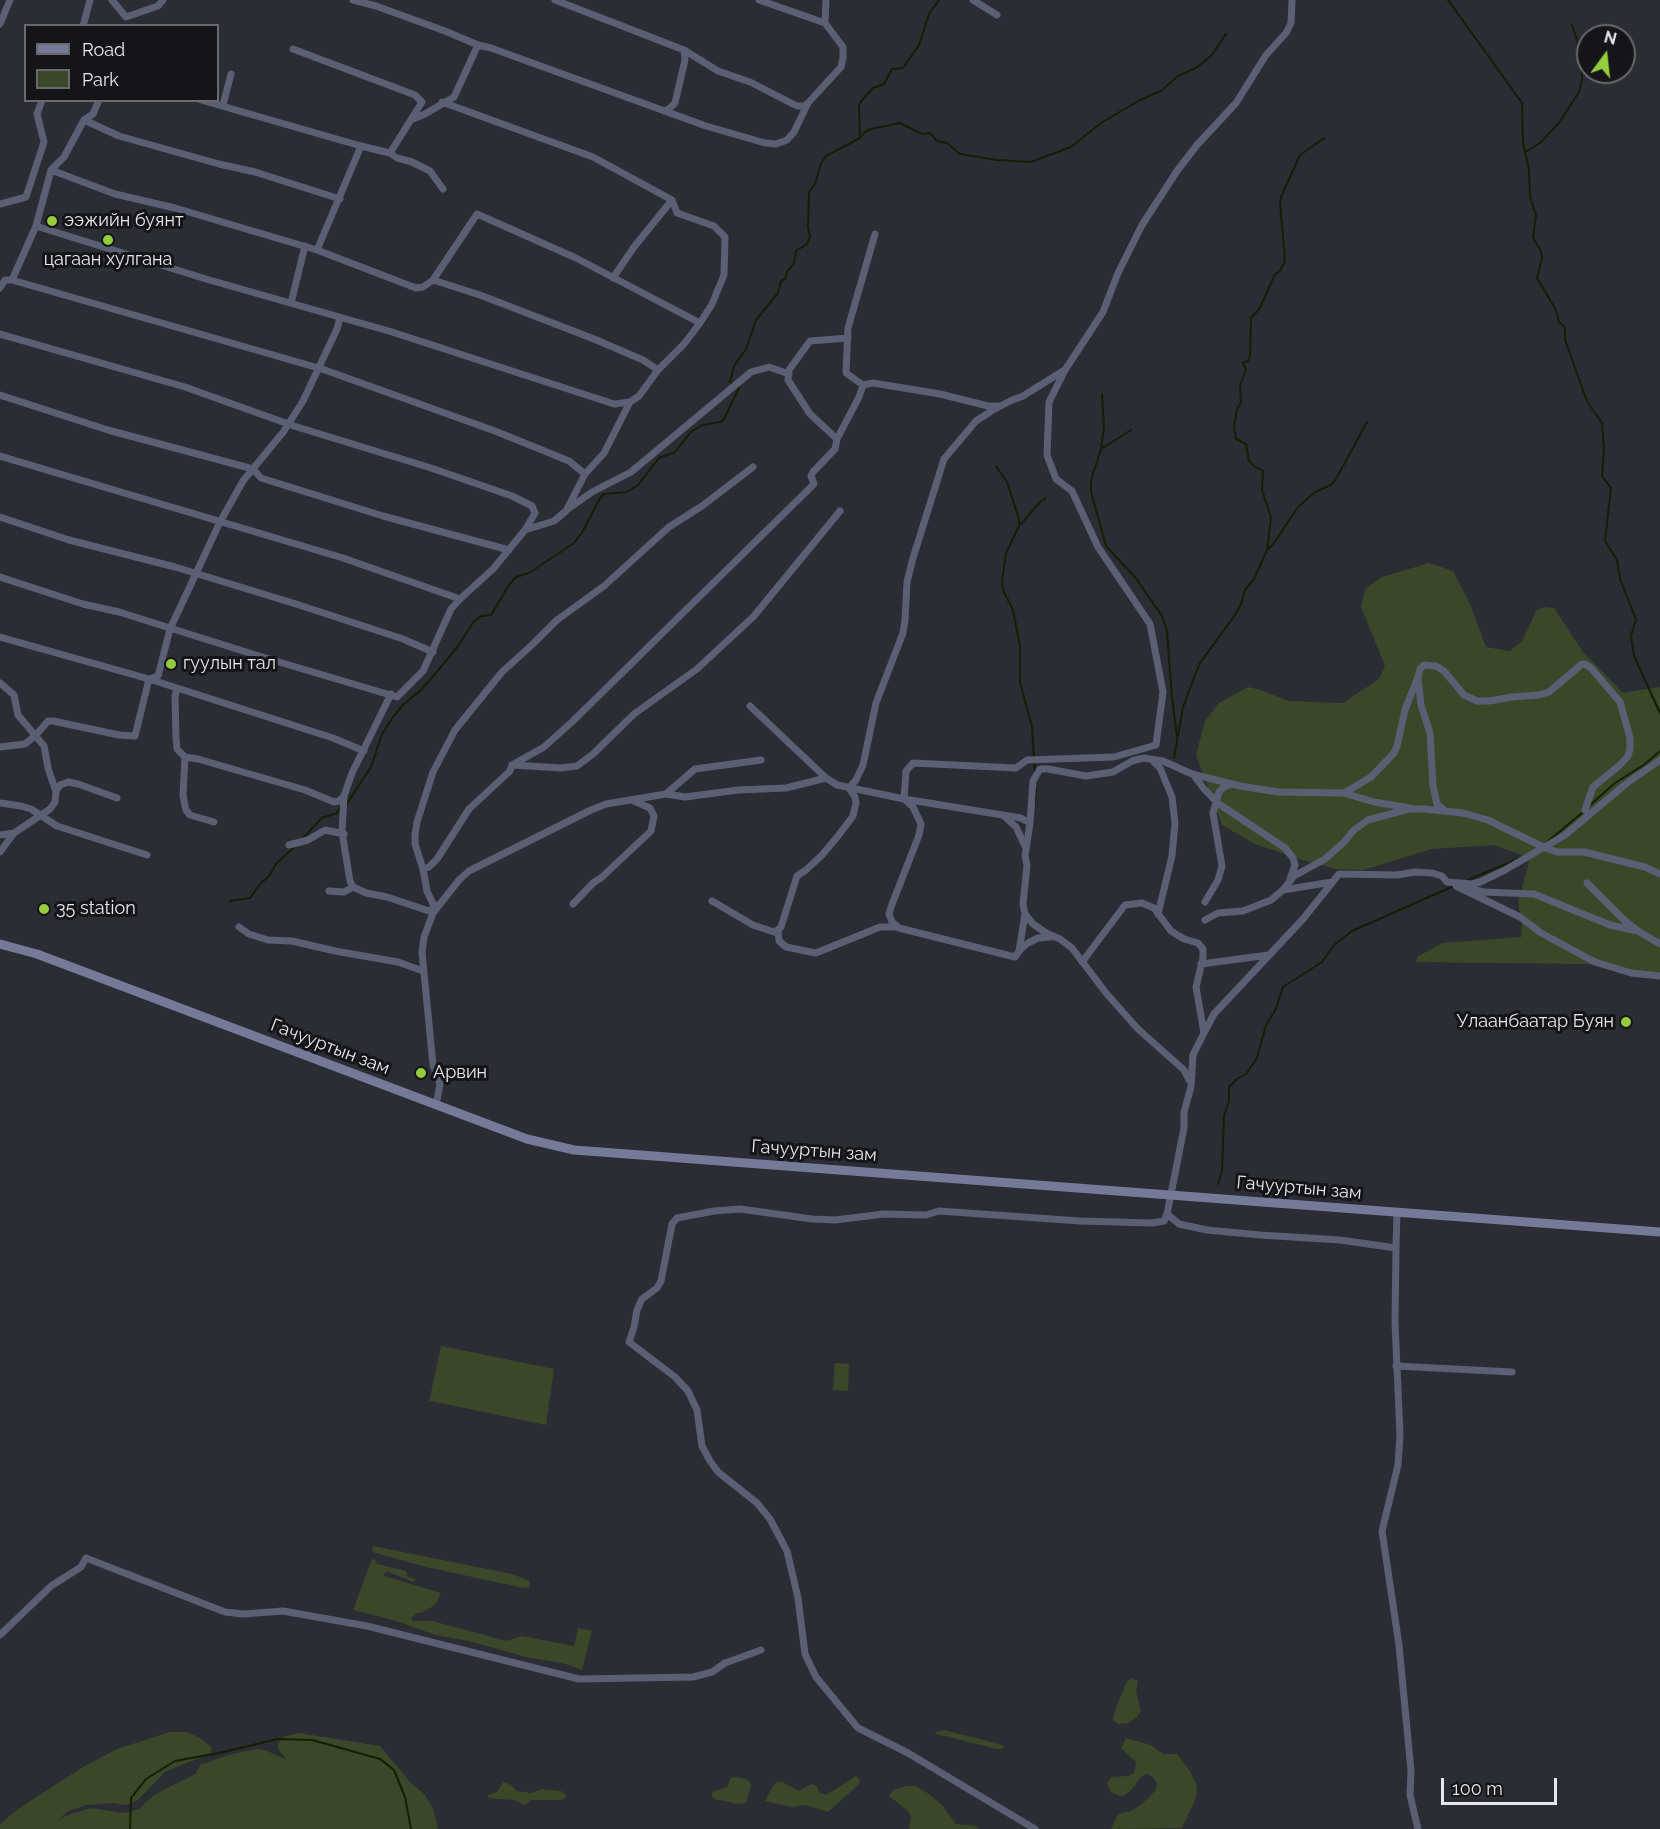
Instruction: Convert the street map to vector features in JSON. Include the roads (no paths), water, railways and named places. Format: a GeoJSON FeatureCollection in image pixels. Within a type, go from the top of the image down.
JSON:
{"type":"FeatureCollection","features":[{"type":"Feature","properties":{"kind":"main road","name":"Гачууртын зам"},"geometry":{"type":"LineString","coordinates":[[0,944],[37,954],[527,1139],[574,1150],[1660,1232]]}},
{"type":"Feature","properties":{"kind":"street"},"geometry":{"type":"LineString","coordinates":[[0,24],[10,0]]}},
{"type":"Feature","properties":{"kind":"street"},"geometry":{"type":"LineString","coordinates":[[84,24],[90,0]]}},
{"type":"Feature","properties":{"kind":"street"},"geometry":{"type":"LineString","coordinates":[[112,0],[126,17]]}},
{"type":"Feature","properties":{"kind":"street"},"geometry":{"type":"LineString","coordinates":[[126,17],[158,6],[163,0]]}},
{"type":"Feature","properties":{"kind":"street"},"geometry":{"type":"LineString","coordinates":[[353,0],[376,6],[664,111],[765,143],[776,144],[787,140],[794,132],[808,103]]}},
{"type":"Feature","properties":{"kind":"street"},"geometry":{"type":"LineString","coordinates":[[555,0],[684,50],[718,71],[750,82],[797,106],[804,106],[841,67],[843,47],[825,23],[759,0]]}},
{"type":"Feature","properties":{"kind":"street"},"geometry":{"type":"LineString","coordinates":[[825,23],[826,0]]}},
{"type":"Feature","properties":{"kind":"street"},"geometry":{"type":"LineString","coordinates":[[973,0],[997,15]]}},
{"type":"Feature","properties":{"kind":"street"},"geometry":{"type":"LineString","coordinates":[[904,799],[906,771],[914,763],[1016,768],[1027,760],[1114,757],[1156,745],[1163,692],[1150,624],[1098,547],[1072,491],[1056,479],[1047,455],[1049,402],[1065,370],[1103,312],[1118,273],[1142,225],[1177,171],[1236,103],[1266,54],[1286,33],[1291,23],[1292,0]]}},
{"type":"Feature","properties":{"kind":"street"},"geometry":{"type":"LineString","coordinates":[[124,24],[126,17]]}},
{"type":"Feature","properties":{"kind":"street"},"geometry":{"type":"LineString","coordinates":[[413,119],[453,96],[478,45]]}},
{"type":"Feature","properties":{"kind":"street"},"geometry":{"type":"LineString","coordinates":[[293,49],[415,95],[422,102],[390,153]]}},
{"type":"Feature","properties":{"kind":"street"},"geometry":{"type":"LineString","coordinates":[[664,111],[675,103],[686,60],[684,50]]}},
{"type":"Feature","properties":{"kind":"street"},"geometry":{"type":"LineString","coordinates":[[223,105],[231,74]]}},
{"type":"Feature","properties":{"kind":"street"},"geometry":{"type":"LineString","coordinates":[[0,204],[26,197],[44,142],[37,114],[41,102]]}},
{"type":"Feature","properties":{"kind":"street"},"geometry":{"type":"LineString","coordinates":[[12,280],[36,226],[51,170],[64,157],[84,120],[93,114],[98,102]]}},
{"type":"Feature","properties":{"kind":"street"},"geometry":{"type":"LineString","coordinates":[[210,102],[390,153],[430,171],[443,189]]}},
{"type":"Feature","properties":{"kind":"street"},"geometry":{"type":"LineString","coordinates":[[36,226],[206,279],[392,332],[614,404],[630,402],[639,396],[658,370],[684,344],[712,304],[724,275],[725,237],[714,226],[704,221],[689,219],[677,213],[672,200],[593,157],[442,102]]}},
{"type":"Feature","properties":{"kind":"street"},"geometry":{"type":"LineString","coordinates":[[84,120],[119,136],[273,177],[340,199]]}},
{"type":"Feature","properties":{"kind":"street"},"geometry":{"type":"LineString","coordinates":[[317,250],[361,146]]}},
{"type":"Feature","properties":{"kind":"street"},"geometry":{"type":"LineString","coordinates":[[51,170],[115,194],[175,208],[305,246],[416,288],[423,287],[433,279],[477,214],[576,258],[700,323]]}},
{"type":"Feature","properties":{"kind":"street"},"geometry":{"type":"LineString","coordinates":[[613,278],[634,247],[672,200]]}},
{"type":"Feature","properties":{"kind":"street"},"geometry":{"type":"LineString","coordinates":[[875,234],[848,328],[846,373],[862,385],[873,383],[940,394],[988,406],[1012,400]]}},
{"type":"Feature","properties":{"kind":"street"},"geometry":{"type":"LineString","coordinates":[[291,303],[305,246]]}},
{"type":"Feature","properties":{"kind":"street"},"geometry":{"type":"LineString","coordinates":[[433,279],[437,283],[480,295],[594,339],[643,360],[658,370]]}},
{"type":"Feature","properties":{"kind":"street"},"geometry":{"type":"LineString","coordinates":[[0,288],[5,280],[12,280],[322,369],[495,431],[569,461],[585,474]]}},
{"type":"Feature","properties":{"kind":"street"},"geometry":{"type":"LineString","coordinates":[[149,679],[158,676],[170,629],[220,522],[243,481],[289,423],[303,401],[340,318]]}},
{"type":"Feature","properties":{"kind":"street"},"geometry":{"type":"LineString","coordinates":[[0,334],[185,387],[431,468],[512,496],[531,506],[535,513],[525,530],[493,569],[452,609],[423,671],[397,697],[118,612],[83,604],[0,577]]}},
{"type":"Feature","properties":{"kind":"street"},"geometry":{"type":"LineString","coordinates":[[837,439],[810,414],[788,380],[803,348],[810,341],[848,338]]}},
{"type":"Feature","properties":{"kind":"street"},"geometry":{"type":"LineString","coordinates":[[525,530],[554,521],[592,492],[631,472],[751,372],[769,367],[789,374]]}},
{"type":"Feature","properties":{"kind":"street"},"geometry":{"type":"LineString","coordinates":[[849,788],[856,780],[863,765],[876,703],[903,633],[909,574],[944,459],[976,421],[1043,385],[1065,370]]}},
{"type":"Feature","properties":{"kind":"street"},"geometry":{"type":"LineString","coordinates":[[423,869],[429,867],[437,859],[469,809],[510,771],[512,765],[544,747],[573,721],[814,484],[811,476],[835,449],[837,439],[859,397],[862,385]]}},
{"type":"Feature","properties":{"kind":"street"},"geometry":{"type":"LineString","coordinates":[[0,396],[108,430],[253,469],[261,478],[383,516],[509,550]]}},
{"type":"Feature","properties":{"kind":"street"},"geometry":{"type":"LineString","coordinates":[[566,511],[585,474],[604,453],[630,402]]}},
{"type":"Feature","properties":{"kind":"street"},"geometry":{"type":"LineString","coordinates":[[0,456],[343,558],[460,599]]}},
{"type":"Feature","properties":{"kind":"street"},"geometry":{"type":"LineString","coordinates":[[437,906],[433,904],[427,891],[415,844],[417,822],[426,791],[450,738],[502,672],[557,620],[604,586],[669,527],[702,506],[753,466]]}},
{"type":"Feature","properties":{"kind":"street"},"geometry":{"type":"LineString","coordinates":[[512,765],[561,768],[577,766],[585,760],[634,714],[697,669],[754,616],[840,511]]}},
{"type":"Feature","properties":{"kind":"street"},"geometry":{"type":"LineString","coordinates":[[0,517],[69,540],[136,556],[403,639],[432,652]]}},
{"type":"Feature","properties":{"kind":"street"},"geometry":{"type":"LineString","coordinates":[[0,638],[149,679],[333,738],[364,751]]}},
{"type":"Feature","properties":{"kind":"street"},"geometry":{"type":"LineString","coordinates":[[1344,793],[1371,777],[1394,753],[1405,711],[1420,669],[1424,665],[1436,666],[1444,671],[1464,695],[1477,701],[1488,701],[1549,692],[1585,663],[1620,702],[1630,738],[1628,756],[1593,787],[1585,810]]}},
{"type":"Feature","properties":{"kind":"street"},"geometry":{"type":"LineString","coordinates":[[1418,676],[1421,705],[1431,733],[1433,786],[1437,804],[1445,811]]}},
{"type":"Feature","properties":{"kind":"street"},"geometry":{"type":"LineString","coordinates":[[0,747],[25,744],[48,722],[53,721],[119,735],[135,736],[149,679]]}},
{"type":"Feature","properties":{"kind":"street"},"geometry":{"type":"LineString","coordinates":[[2,686],[14,694],[18,715],[45,746],[48,768],[56,791]]}},
{"type":"Feature","properties":{"kind":"street"},"geometry":{"type":"LineString","coordinates":[[177,689],[175,696],[177,749],[185,757],[305,790],[334,802],[344,796]]}},
{"type":"Feature","properties":{"kind":"street"},"geometry":{"type":"LineString","coordinates":[[392,694],[352,773],[344,796],[341,813],[342,831],[350,880],[353,887],[366,893],[387,897],[429,911],[437,906],[469,872],[606,804],[666,794],[686,797],[738,790],[786,788],[826,778]]}},
{"type":"Feature","properties":{"kind":"street"},"geometry":{"type":"LineString","coordinates":[[750,706],[826,778],[849,788],[1021,818],[1030,823]]}},
{"type":"Feature","properties":{"kind":"street"},"geometry":{"type":"LineString","coordinates":[[185,757],[183,796],[186,810],[189,815],[214,822]]}},
{"type":"Feature","properties":{"kind":"street"},"geometry":{"type":"LineString","coordinates":[[1025,856],[1033,781],[1040,769],[1048,768],[1086,776],[1113,772],[1132,761],[1143,758],[1163,761],[1193,774],[1232,784],[1278,792],[1344,793],[1388,805],[1463,813],[1488,820],[1557,852],[1584,852],[1645,867],[1660,874]]}},
{"type":"Feature","properties":{"kind":"street"},"geometry":{"type":"LineString","coordinates":[[1150,759],[1160,768],[1172,797],[1175,823],[1172,856],[1158,914]]}},
{"type":"Feature","properties":{"kind":"street"},"geometry":{"type":"LineString","coordinates":[[666,794],[695,769],[761,760]]}},
{"type":"Feature","properties":{"kind":"street"},"geometry":{"type":"LineString","coordinates":[[1450,883],[1480,882],[1565,836],[1627,783],[1660,760]]}},
{"type":"Feature","properties":{"kind":"street"},"geometry":{"type":"LineString","coordinates":[[1193,774],[1216,801],[1285,848],[1293,858],[1294,865],[1289,881]]}},
{"type":"Feature","properties":{"kind":"street"},"geometry":{"type":"LineString","coordinates":[[0,852],[14,833],[52,806],[60,785],[68,782],[78,784],[117,798]]}},
{"type":"Feature","properties":{"kind":"street"},"geometry":{"type":"LineString","coordinates":[[1205,902],[1218,880],[1222,866],[1213,822],[1216,801],[1219,792],[1232,784]]}},
{"type":"Feature","properties":{"kind":"street"},"geometry":{"type":"LineString","coordinates":[[712,902],[753,925],[774,932],[778,930],[781,927],[797,876],[822,855],[853,816],[856,803],[849,788]]}},
{"type":"Feature","properties":{"kind":"street"},"geometry":{"type":"LineString","coordinates":[[898,927],[892,922],[889,914],[919,835],[921,824],[914,807],[904,799]]}},
{"type":"Feature","properties":{"kind":"street"},"geometry":{"type":"LineString","coordinates":[[573,904],[651,831],[654,816],[650,808],[631,800]]}},
{"type":"Feature","properties":{"kind":"street"},"geometry":{"type":"LineString","coordinates":[[0,803],[31,809],[57,826],[147,855]]}},
{"type":"Feature","properties":{"kind":"street"},"geometry":{"type":"LineString","coordinates":[[1205,920],[1218,913],[1243,911],[1271,900],[1302,870],[1325,859],[1354,830],[1368,820],[1409,809],[1424,808]]}},
{"type":"Feature","properties":{"kind":"street"},"geometry":{"type":"LineString","coordinates":[[997,814],[1010,820],[1016,827],[1025,847],[1027,865],[1023,904],[1025,914],[1019,951]]}},
{"type":"Feature","properties":{"kind":"street"},"geometry":{"type":"LineString","coordinates":[[289,845],[308,840],[325,830],[344,834]]}},
{"type":"Feature","properties":{"kind":"street"},"geometry":{"type":"LineString","coordinates":[[0,835],[14,833]]}},
{"type":"Feature","properties":{"kind":"street"},"geometry":{"type":"LineString","coordinates":[[1035,1829],[908,1753],[858,1728],[816,1677],[805,1654],[798,1598],[788,1551],[770,1519],[757,1503],[718,1472],[710,1461],[702,1446],[697,1410],[688,1391],[675,1377],[629,1342],[642,1299],[657,1288],[662,1281],[672,1224],[676,1218],[740,1209],[835,1220],[884,1214],[926,1215],[939,1211],[1080,1221],[1152,1223],[1164,1221],[1184,1128],[1184,1112],[1191,1087],[1193,1055],[1204,1033],[1214,1014],[1303,919],[1339,874],[1397,875],[1415,872],[1442,876],[1450,883],[1520,917],[1551,939],[1595,962],[1631,973],[1660,976]]}},
{"type":"Feature","properties":{"kind":"street"},"geometry":{"type":"LineString","coordinates":[[1283,890],[1332,882]]}},
{"type":"Feature","properties":{"kind":"street"},"geometry":{"type":"LineString","coordinates":[[1587,882],[1638,931],[1660,944]]}},
{"type":"Feature","properties":{"kind":"street"},"geometry":{"type":"LineString","coordinates":[[1450,883],[1484,892],[1534,894],[1602,922],[1638,931]]}},
{"type":"Feature","properties":{"kind":"street"},"geometry":{"type":"LineString","coordinates":[[329,891],[344,892],[353,887]]}},
{"type":"Feature","properties":{"kind":"street"},"geometry":{"type":"LineString","coordinates":[[1082,962],[1125,905],[1142,903],[1154,908],[1171,931],[1198,944],[1203,949],[1196,987],[1204,1033]]}},
{"type":"Feature","properties":{"kind":"street"},"geometry":{"type":"LineString","coordinates":[[436,1105],[440,1084],[433,1065],[422,952],[430,919],[437,906]]}},
{"type":"Feature","properties":{"kind":"street"},"geometry":{"type":"LineString","coordinates":[[1025,914],[1033,924],[1072,948],[1138,1029],[1184,1070],[1189,1077],[1191,1087]]}},
{"type":"Feature","properties":{"kind":"street"},"geometry":{"type":"LineString","coordinates":[[239,927],[249,934],[268,939],[292,941],[398,962],[423,971]]}},
{"type":"Feature","properties":{"kind":"street"},"geometry":{"type":"LineString","coordinates":[[778,930],[779,941],[786,947],[816,953],[880,927],[898,927],[1015,957],[1028,943],[1038,938],[1053,936]]}},
{"type":"Feature","properties":{"kind":"street"},"geometry":{"type":"LineString","coordinates":[[1201,964],[1269,955]]}},
{"type":"Feature","properties":{"kind":"street"},"geometry":{"type":"LineString","coordinates":[[1396,1212],[1396,1366],[1400,1435],[1398,1466],[1382,1531],[1399,1645],[1410,1760],[1410,1795],[1419,1829]]}},
{"type":"Feature","properties":{"kind":"street"},"geometry":{"type":"LineString","coordinates":[[1167,1214],[1179,1224],[1207,1230],[1340,1240],[1396,1248]]}},
{"type":"Feature","properties":{"kind":"street"},"geometry":{"type":"LineString","coordinates":[[1396,1366],[1512,1372]]}},
{"type":"Feature","properties":{"kind":"street"},"geometry":{"type":"LineString","coordinates":[[0,1635],[51,1586],[81,1567],[86,1558],[225,1612],[243,1614],[283,1611],[367,1626],[579,1679],[693,1677],[761,1650]]}},
{"type":"Feature","properties":{"kind":"waterway"},"geometry":{"type":"LineString","coordinates":[[346,805],[371,767],[382,734],[393,717],[431,679],[458,646],[474,621],[481,616],[491,615],[516,577],[529,573],[574,543],[604,494],[627,492],[638,485],[659,458],[675,452],[691,432],[702,425],[721,422],[724,419],[739,388],[730,382],[734,366],[746,349],[756,320],[778,293],[781,281],[785,279],[794,263],[796,251],[807,244],[810,238],[809,192],[815,184],[821,163],[826,156],[860,138],[859,105],[873,88],[884,84],[892,69],[903,68],[919,45],[929,14],[939,0]]}},
{"type":"Feature","properties":{"kind":"waterway"},"geometry":{"type":"LineString","coordinates":[[1448,0],[1522,103],[1523,143],[1529,170],[1530,197],[1536,215],[1533,238],[1541,251],[1542,258],[1537,278],[1556,310],[1559,322],[1565,327],[1565,340],[1587,401],[1602,423],[1604,450],[1602,476],[1611,488],[1605,541],[1617,560],[1620,579],[1636,619],[1631,636],[1634,656],[1660,713]]}},
{"type":"Feature","properties":{"kind":"waterway"},"geometry":{"type":"LineString","coordinates":[[1525,152],[1540,143],[1559,123],[1579,92],[1582,65],[1572,25]]}},
{"type":"Feature","properties":{"kind":"waterway"},"geometry":{"type":"LineString","coordinates":[[861,137],[871,129],[900,123],[922,134],[930,133],[937,141],[947,143],[960,154],[997,160],[1031,162],[1071,147],[1101,123],[1140,100],[1161,91],[1178,76],[1196,68],[1212,55],[1226,34]]}},
{"type":"Feature","properties":{"kind":"waterway"},"geometry":{"type":"LineString","coordinates":[[1174,758],[1183,707],[1200,663],[1235,615],[1245,590],[1254,579],[1267,550],[1271,517],[1262,490],[1263,471],[1249,461],[1246,444],[1236,439],[1234,427],[1237,409],[1241,403],[1240,385],[1246,370],[1243,363],[1248,361],[1250,356],[1251,318],[1260,308],[1275,274],[1280,271],[1285,261],[1281,197],[1300,155],[1324,138]]}},
{"type":"Feature","properties":{"kind":"waterway"},"geometry":{"type":"LineString","coordinates":[[1102,394],[1104,428],[1101,449],[1091,480],[1091,492],[1106,546],[1135,577],[1162,616],[1167,631],[1177,737]]}},
{"type":"Feature","properties":{"kind":"waterway"},"geometry":{"type":"LineString","coordinates":[[1268,549],[1298,507],[1315,492],[1331,485],[1336,479],[1367,422]]}},
{"type":"Feature","properties":{"kind":"waterway"},"geometry":{"type":"LineString","coordinates":[[1101,449],[1131,430]]}},
{"type":"Feature","properties":{"kind":"waterway"},"geometry":{"type":"LineString","coordinates":[[996,466],[1007,482],[1019,519],[1019,526],[1006,553],[1002,581],[1003,590],[1013,610],[1020,646],[1020,682],[1032,727],[1035,774]]}},
{"type":"Feature","properties":{"kind":"waterway"},"geometry":{"type":"LineString","coordinates":[[1021,524],[1046,498]]}},
{"type":"Feature","properties":{"kind":"waterway"},"geometry":{"type":"LineString","coordinates":[[1589,806],[1615,783],[1645,764],[1660,751]]}},
{"type":"Feature","properties":{"kind":"waterway"},"geometry":{"type":"LineString","coordinates":[[1035,801],[1036,788]]}},
{"type":"Feature","properties":{"kind":"waterway"},"geometry":{"type":"LineString","coordinates":[[303,838],[322,818],[337,813],[341,806]]}},
{"type":"Feature","properties":{"kind":"waterway"},"geometry":{"type":"LineString","coordinates":[[1546,843],[1583,812]]}},
{"type":"Feature","properties":{"kind":"waterway"},"geometry":{"type":"LineString","coordinates":[[230,901],[250,898],[276,864],[295,846]]}},
{"type":"Feature","properties":{"kind":"waterway"},"geometry":{"type":"LineString","coordinates":[[1468,880],[1520,858]]}},
{"type":"Feature","properties":{"kind":"waterway"},"geometry":{"type":"LineString","coordinates":[[1218,1184],[1222,1171],[1224,1116],[1229,1101],[1229,1087],[1246,1074],[1257,1058],[1266,1025],[1276,1009],[1283,987],[1322,962],[1334,945],[1352,931],[1454,886]]}},
{"type":"Feature","properties":{"kind":"waterway"},"geometry":{"type":"LineString","coordinates":[[130,1829],[131,1798],[146,1779],[175,1761],[277,1739],[312,1740],[380,1759],[394,1770],[405,1797],[411,1829]]}},
{"type":"Feature","properties":{"kind":"place","name":"ээжийн буянт"},"geometry":{"type":"Point","coordinates":[52,221]}},
{"type":"Feature","properties":{"kind":"place","name":"цагаан хулгана"},"geometry":{"type":"Point","coordinates":[108,240]}},
{"type":"Feature","properties":{"kind":"place","name":"гуулын тал"},"geometry":{"type":"Point","coordinates":[171,664]}},
{"type":"Feature","properties":{"kind":"place","name":"35 station"},"geometry":{"type":"Point","coordinates":[44,909]}},
{"type":"Feature","properties":{"kind":"place","name":"Улаанбаатар Буян"},"geometry":{"type":"Point","coordinates":[1626,1022]}},
{"type":"Feature","properties":{"kind":"place","name":"Арвин"},"geometry":{"type":"Point","coordinates":[421,1073]}}]}
